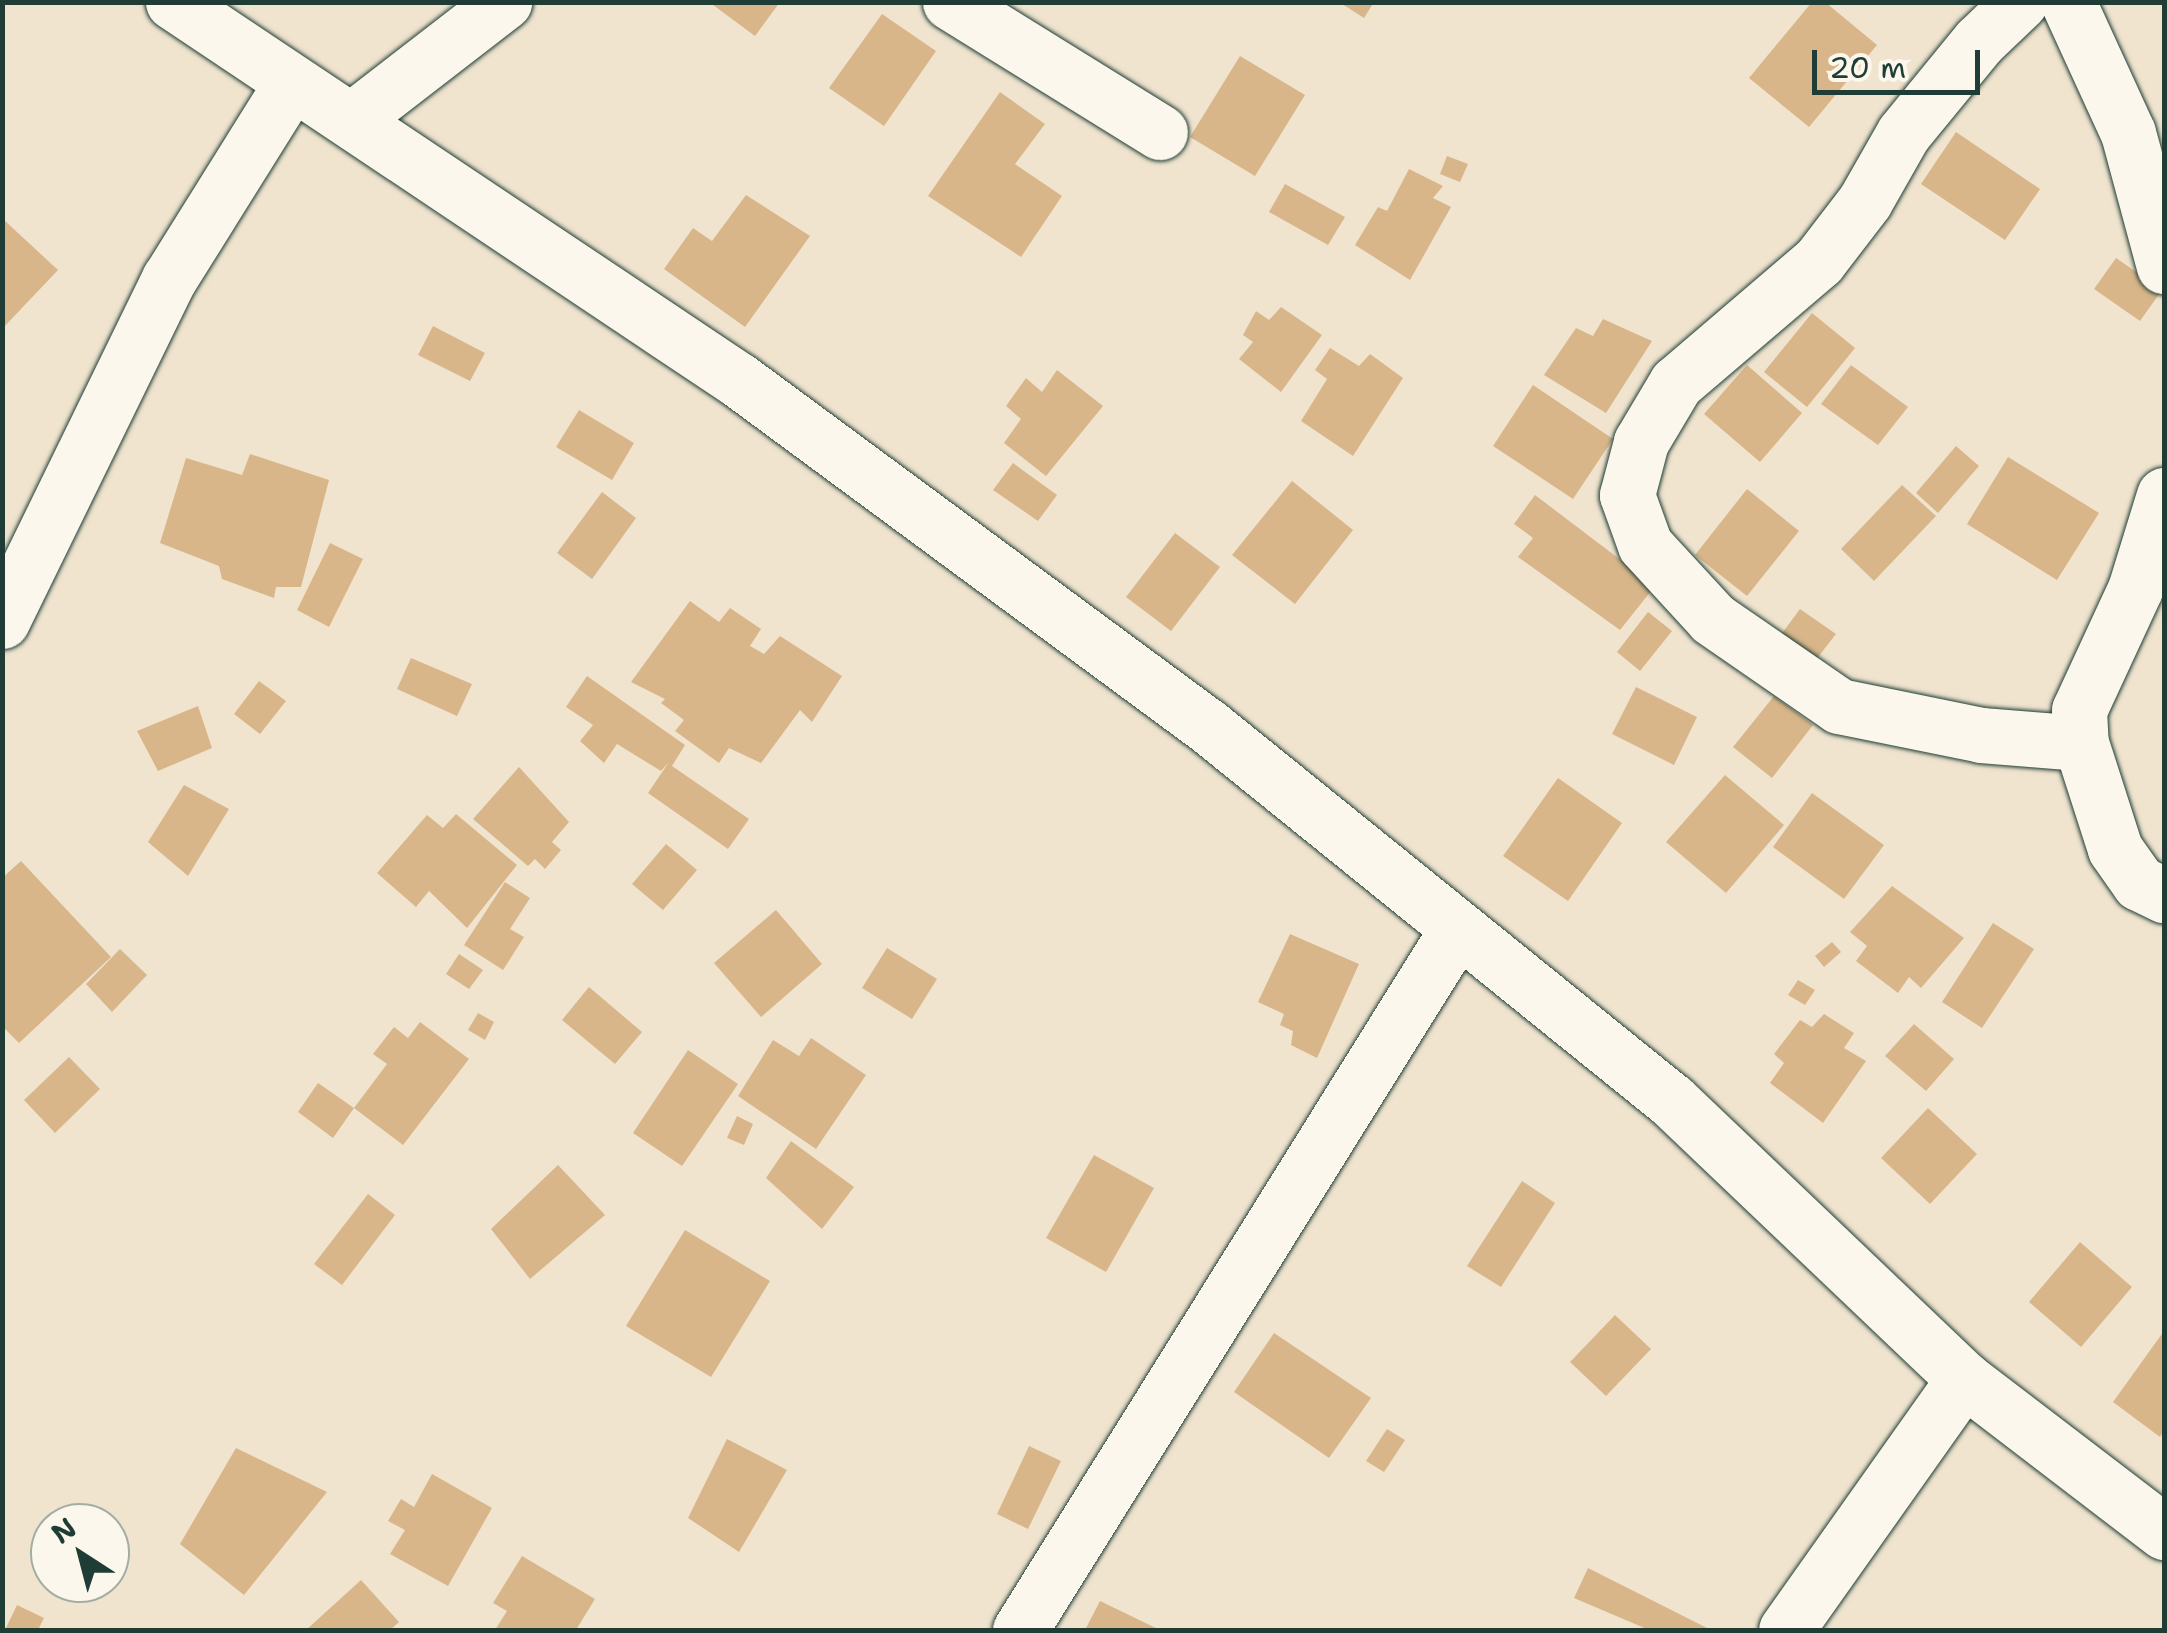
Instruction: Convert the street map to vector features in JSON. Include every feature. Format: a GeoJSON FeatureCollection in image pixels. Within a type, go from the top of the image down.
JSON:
{"type":"FeatureCollection","features":[{"type":"Feature","properties":{"kind":"street"},"geometry":{"type":"LineString","coordinates":[[174,2],[291,84],[354,118],[476,208],[740,382],[1209,726],[1456,932],[1672,1100],[1964,1378],[2164,1532]]}},
{"type":"Feature","properties":{"kind":"street"},"geometry":{"type":"LineString","coordinates":[[354,118],[504,2]]}},
{"type":"Feature","properties":{"kind":"street"},"geometry":{"type":"LineString","coordinates":[[950,2],[1160,132]]}},
{"type":"Feature","properties":{"kind":"street"},"geometry":{"type":"LineString","coordinates":[[2020,2],[1979,41],[1902,134],[1865,201],[1820,262],[1676,383],[1641,442],[1628,495],[1645,545],[1713,619],[1838,706],[1981,735],[2082,743]]}},
{"type":"Feature","properties":{"kind":"street"},"geometry":{"type":"LineString","coordinates":[[2068,2],[2128,133],[2164,266]]}},
{"type":"Feature","properties":{"kind":"street"},"geometry":{"type":"LineString","coordinates":[[2,621],[169,279],[291,84]]}},
{"type":"Feature","properties":{"kind":"street"},"geometry":{"type":"LineString","coordinates":[[2164,494],[2135,589],[2079,710],[2082,743],[2115,848],[2139,883],[2164,896]]}},
{"type":"Feature","properties":{"kind":"street"},"geometry":{"type":"LineString","coordinates":[[1020,1630],[1456,932]]}},
{"type":"Feature","properties":{"kind":"street"},"geometry":{"type":"LineString","coordinates":[[1786,1630],[1964,1378]]}},
{"type":"Feature","properties":{"kind":"building"},"geometry":{"type":"Polygon","coordinates":[[[709,2],[780,2],[755,36],[709,2]]]}},
{"type":"Feature","properties":{"kind":"building"},"geometry":{"type":"Polygon","coordinates":[[[1339,2],[1374,2],[1364,18],[1339,2]]]}},
{"type":"Feature","properties":{"kind":"building"},"geometry":{"type":"Polygon","coordinates":[[[1812,2],[1825,2],[1877,45],[1809,127],[1749,78],[1812,2]]]}},
{"type":"Feature","properties":{"kind":"building"},"geometry":{"type":"Polygon","coordinates":[[[882,14],[936,51],[884,126],[829,88],[882,14]]]}},
{"type":"Feature","properties":{"kind":"building"},"geometry":{"type":"Polygon","coordinates":[[[1240,56],[1305,95],[1255,176],[1190,137],[1240,56]]]}},
{"type":"Feature","properties":{"kind":"building"},"geometry":{"type":"Polygon","coordinates":[[[1000,92],[1045,124],[1015,164],[1062,196],[1021,257],[928,196],[1000,92]]]}},
{"type":"Feature","properties":{"kind":"building"},"geometry":{"type":"Polygon","coordinates":[[[1956,132],[2040,189],[2005,240],[1921,184],[1956,132]]]}},
{"type":"Feature","properties":{"kind":"building"},"geometry":{"type":"Polygon","coordinates":[[[1447,156],[1468,164],[1460,182],[1440,174],[1447,156]]]}},
{"type":"Feature","properties":{"kind":"building"},"geometry":{"type":"Polygon","coordinates":[[[1409,169],[1443,186],[1433,198],[1451,207],[1410,280],[1355,245],[1378,207],[1387,211],[1409,169]]]}},
{"type":"Feature","properties":{"kind":"building"},"geometry":{"type":"Polygon","coordinates":[[[1285,184],[1345,217],[1328,245],[1269,212],[1285,184]]]}},
{"type":"Feature","properties":{"kind":"building"},"geometry":{"type":"Polygon","coordinates":[[[746,195],[810,236],[745,327],[664,269],[693,228],[712,241],[746,195]]]}},
{"type":"Feature","properties":{"kind":"building"},"geometry":{"type":"Polygon","coordinates":[[[2,222],[58,270],[2,329],[2,222]]]}},
{"type":"Feature","properties":{"kind":"building"},"geometry":{"type":"Polygon","coordinates":[[[2116,258],[2162,290],[2140,321],[2094,289],[2116,258]]]}},
{"type":"Feature","properties":{"kind":"building"},"geometry":{"type":"Polygon","coordinates":[[[1281,307],[1322,335],[1281,392],[1239,359],[1253,342],[1243,335],[1256,311],[1269,320],[1281,307]]]}},
{"type":"Feature","properties":{"kind":"building"},"geometry":{"type":"Polygon","coordinates":[[[1812,313],[1855,348],[1807,407],[1764,372],[1812,313]]]}},
{"type":"Feature","properties":{"kind":"building"},"geometry":{"type":"Polygon","coordinates":[[[1603,319],[1652,341],[1606,413],[1544,375],[1576,328],[1593,336],[1603,319]]]}},
{"type":"Feature","properties":{"kind":"building"},"geometry":{"type":"Polygon","coordinates":[[[433,326],[485,353],[470,381],[418,355],[433,326]]]}},
{"type":"Feature","properties":{"kind":"building"},"geometry":{"type":"Polygon","coordinates":[[[1330,348],[1359,366],[1370,354],[1403,378],[1353,456],[1301,421],[1327,379],[1315,370],[1330,348]]]}},
{"type":"Feature","properties":{"kind":"building"},"geometry":{"type":"Polygon","coordinates":[[[1747,365],[1802,413],[1760,462],[1704,414],[1747,365]]]}},
{"type":"Feature","properties":{"kind":"building"},"geometry":{"type":"Polygon","coordinates":[[[1851,365],[1908,407],[1878,445],[1821,404],[1851,365]]]}},
{"type":"Feature","properties":{"kind":"building"},"geometry":{"type":"Polygon","coordinates":[[[1057,370],[1103,406],[1046,476],[1004,443],[1021,419],[1006,406],[1026,378],[1042,392],[1057,370]]]}},
{"type":"Feature","properties":{"kind":"building"},"geometry":{"type":"Polygon","coordinates":[[[1533,385],[1613,439],[1573,499],[1493,446],[1533,385]]]}},
{"type":"Feature","properties":{"kind":"building"},"geometry":{"type":"Polygon","coordinates":[[[579,410],[634,443],[612,480],[556,447],[579,410]]]}},
{"type":"Feature","properties":{"kind":"building"},"geometry":{"type":"Polygon","coordinates":[[[1956,446],[1979,466],[1938,513],[1916,493],[1956,446]]]}},
{"type":"Feature","properties":{"kind":"building"},"geometry":{"type":"Polygon","coordinates":[[[250,454],[329,480],[301,587],[276,587],[274,598],[222,579],[219,566],[160,543],[186,458],[242,475],[250,454]]]}},
{"type":"Feature","properties":{"kind":"building"},"geometry":{"type":"Polygon","coordinates":[[[2008,457],[2099,513],[2057,580],[1967,524],[2008,457]]]}},
{"type":"Feature","properties":{"kind":"building"},"geometry":{"type":"Polygon","coordinates":[[[1013,463],[1057,495],[1038,521],[993,490],[1013,463]]]}},
{"type":"Feature","properties":{"kind":"building"},"geometry":{"type":"Polygon","coordinates":[[[1292,481],[1353,530],[1295,604],[1232,555],[1292,481]]]}},
{"type":"Feature","properties":{"kind":"building"},"geometry":{"type":"Polygon","coordinates":[[[1902,485],[1936,516],[1874,581],[1841,549],[1902,485]]]}},
{"type":"Feature","properties":{"kind":"building"},"geometry":{"type":"Polygon","coordinates":[[[1747,489],[1799,531],[1747,596],[1695,555],[1747,489]]]}},
{"type":"Feature","properties":{"kind":"building"},"geometry":{"type":"Polygon","coordinates":[[[602,492],[636,518],[592,579],[557,553],[602,492]]]}},
{"type":"Feature","properties":{"kind":"building"},"geometry":{"type":"Polygon","coordinates":[[[1535,495],[1655,586],[1620,630],[1518,557],[1533,538],[1514,524],[1535,495]]]}},
{"type":"Feature","properties":{"kind":"building"},"geometry":{"type":"Polygon","coordinates":[[[1175,533],[1220,567],[1171,631],[1126,597],[1175,533]]]}},
{"type":"Feature","properties":{"kind":"building"},"geometry":{"type":"Polygon","coordinates":[[[330,543],[363,559],[329,627],[297,610],[330,543]]]}},
{"type":"Feature","properties":{"kind":"building"},"geometry":{"type":"Polygon","coordinates":[[[690,601],[719,622],[730,608],[761,629],[750,646],[764,654],[780,636],[842,676],[812,722],[800,710],[761,763],[729,748],[719,763],[675,731],[684,720],[661,703],[665,699],[631,682],[690,601]]]}},
{"type":"Feature","properties":{"kind":"building"},"geometry":{"type":"Polygon","coordinates":[[[1800,609],[1836,634],[1815,661],[1780,636],[1800,609]]]}},
{"type":"Feature","properties":{"kind":"building"},"geometry":{"type":"Polygon","coordinates":[[[1648,612],[1672,631],[1640,671],[1617,652],[1648,612]]]}},
{"type":"Feature","properties":{"kind":"building"},"geometry":{"type":"Polygon","coordinates":[[[411,658],[472,684],[457,716],[397,689],[411,658]]]}},
{"type":"Feature","properties":{"kind":"building"},"geometry":{"type":"Polygon","coordinates":[[[587,676],[685,745],[672,766],[749,819],[728,849],[648,793],[669,762],[661,771],[617,744],[604,763],[580,741],[593,725],[566,707],[587,676]]]}},
{"type":"Feature","properties":{"kind":"building"},"geometry":{"type":"Polygon","coordinates":[[[259,681],[286,701],[260,734],[234,714],[259,681]]]}},
{"type":"Feature","properties":{"kind":"building"},"geometry":{"type":"Polygon","coordinates":[[[1636,687],[1697,717],[1674,765],[1612,734],[1636,687]]]}},
{"type":"Feature","properties":{"kind":"building"},"geometry":{"type":"Polygon","coordinates":[[[1774,696],[1813,725],[1772,778],[1733,747],[1774,696]]]}},
{"type":"Feature","properties":{"kind":"building"},"geometry":{"type":"Polygon","coordinates":[[[198,706],[212,748],[158,771],[137,731],[198,706]]]}},
{"type":"Feature","properties":{"kind":"building"},"geometry":{"type":"Polygon","coordinates":[[[519,767],[569,822],[552,842],[561,850],[545,869],[535,859],[528,866],[473,819],[519,767]]]}},
{"type":"Feature","properties":{"kind":"building"},"geometry":{"type":"Polygon","coordinates":[[[1725,775],[1784,825],[1726,893],[1666,842],[1725,775]]]}},
{"type":"Feature","properties":{"kind":"building"},"geometry":{"type":"Polygon","coordinates":[[[1558,778],[1622,823],[1568,901],[1503,856],[1558,778]]]}},
{"type":"Feature","properties":{"kind":"building"},"geometry":{"type":"Polygon","coordinates":[[[184,785],[229,809],[188,876],[148,842],[184,785]]]}},
{"type":"Feature","properties":{"kind":"building"},"geometry":{"type":"Polygon","coordinates":[[[1812,793],[1884,845],[1844,899],[1773,847],[1812,793]]]}},
{"type":"Feature","properties":{"kind":"building"},"geometry":{"type":"Polygon","coordinates":[[[456,814],[517,865],[467,928],[429,891],[416,907],[377,873],[427,815],[443,828],[456,814]]]}},
{"type":"Feature","properties":{"kind":"building"},"geometry":{"type":"Polygon","coordinates":[[[666,844],[697,870],[663,910],[632,884],[666,844]]]}},
{"type":"Feature","properties":{"kind":"building"},"geometry":{"type":"Polygon","coordinates":[[[21,861],[111,957],[19,1043],[2,1026],[2,878],[21,861]]]}},
{"type":"Feature","properties":{"kind":"building"},"geometry":{"type":"Polygon","coordinates":[[[505,882],[530,898],[510,929],[524,937],[503,970],[464,945],[505,882]]]}},
{"type":"Feature","properties":{"kind":"building"},"geometry":{"type":"Polygon","coordinates":[[[1892,886],[1964,938],[1921,988],[1909,977],[1898,993],[1856,961],[1867,946],[1850,932],[1892,886]]]}},
{"type":"Feature","properties":{"kind":"building"},"geometry":{"type":"Polygon","coordinates":[[[776,910],[822,964],[761,1017],[714,963],[776,910]]]}},
{"type":"Feature","properties":{"kind":"building"},"geometry":{"type":"Polygon","coordinates":[[[1993,923],[2034,949],[1982,1028],[1942,1002],[1993,923]]]}},
{"type":"Feature","properties":{"kind":"building"},"geometry":{"type":"Polygon","coordinates":[[[1290,934],[1359,964],[1317,1058],[1291,1045],[1293,1031],[1280,1025],[1284,1014],[1258,1002],[1290,934]]]}},
{"type":"Feature","properties":{"kind":"building"},"geometry":{"type":"Polygon","coordinates":[[[1832,942],[1841,952],[1824,967],[1815,956],[1832,942]]]}},
{"type":"Feature","properties":{"kind":"building"},"geometry":{"type":"Polygon","coordinates":[[[887,948],[937,979],[912,1019],[862,988],[887,948]]]}},
{"type":"Feature","properties":{"kind":"building"},"geometry":{"type":"Polygon","coordinates":[[[120,949],[147,975],[112,1012],[86,984],[120,949]]]}},
{"type":"Feature","properties":{"kind":"building"},"geometry":{"type":"Polygon","coordinates":[[[459,954],[483,970],[469,989],[446,974],[459,954]]]}},
{"type":"Feature","properties":{"kind":"building"},"geometry":{"type":"Polygon","coordinates":[[[1798,980],[1815,990],[1805,1005],[1788,995],[1798,980]]]}},
{"type":"Feature","properties":{"kind":"building"},"geometry":{"type":"Polygon","coordinates":[[[589,987],[642,1032],[615,1064],[562,1020],[589,987]]]}},
{"type":"Feature","properties":{"kind":"building"},"geometry":{"type":"Polygon","coordinates":[[[478,1013],[494,1022],[485,1040],[468,1030],[478,1013]]]}},
{"type":"Feature","properties":{"kind":"building"},"geometry":{"type":"Polygon","coordinates":[[[1824,1014],[1854,1033],[1844,1048],[1866,1061],[1823,1123],[1770,1083],[1784,1063],[1774,1054],[1800,1020],[1812,1027],[1824,1014]]]}},
{"type":"Feature","properties":{"kind":"building"},"geometry":{"type":"Polygon","coordinates":[[[420,1022],[469,1059],[403,1145],[354,1108],[387,1064],[373,1054],[394,1027],[408,1038],[420,1022]]]}},
{"type":"Feature","properties":{"kind":"building"},"geometry":{"type":"Polygon","coordinates":[[[1914,1024],[1954,1059],[1926,1091],[1885,1056],[1914,1024]]]}},
{"type":"Feature","properties":{"kind":"building"},"geometry":{"type":"Polygon","coordinates":[[[811,1038],[866,1075],[816,1149],[738,1096],[773,1040],[799,1056],[811,1038]]]}},
{"type":"Feature","properties":{"kind":"building"},"geometry":{"type":"Polygon","coordinates":[[[688,1050],[738,1084],[682,1166],[633,1133],[688,1050]]]}},
{"type":"Feature","properties":{"kind":"building"},"geometry":{"type":"Polygon","coordinates":[[[69,1057],[100,1089],[55,1133],[24,1100],[69,1057]]]}},
{"type":"Feature","properties":{"kind":"building"},"geometry":{"type":"Polygon","coordinates":[[[318,1083],[354,1108],[333,1138],[298,1112],[318,1083]]]}},
{"type":"Feature","properties":{"kind":"building"},"geometry":{"type":"Polygon","coordinates":[[[1928,1108],[1977,1154],[1930,1204],[1881,1158],[1928,1108]]]}},
{"type":"Feature","properties":{"kind":"building"},"geometry":{"type":"Polygon","coordinates":[[[737,1116],[753,1124],[744,1145],[727,1138],[737,1116]]]}},
{"type":"Feature","properties":{"kind":"building"},"geometry":{"type":"Polygon","coordinates":[[[791,1141],[854,1187],[822,1229],[766,1178],[791,1141]]]}},
{"type":"Feature","properties":{"kind":"building"},"geometry":{"type":"Polygon","coordinates":[[[1094,1155],[1154,1188],[1106,1272],[1046,1238],[1094,1155]]]}},
{"type":"Feature","properties":{"kind":"building"},"geometry":{"type":"Polygon","coordinates":[[[558,1165],[605,1215],[530,1279],[491,1229],[558,1165]]]}},
{"type":"Feature","properties":{"kind":"building"},"geometry":{"type":"Polygon","coordinates":[[[1522,1181],[1555,1203],[1501,1287],[1467,1266],[1522,1181]]]}},
{"type":"Feature","properties":{"kind":"building"},"geometry":{"type":"Polygon","coordinates":[[[368,1194],[395,1215],[342,1285],[314,1264],[368,1194]]]}},
{"type":"Feature","properties":{"kind":"building"},"geometry":{"type":"Polygon","coordinates":[[[685,1230],[770,1281],[711,1377],[626,1326],[685,1230]]]}},
{"type":"Feature","properties":{"kind":"building"},"geometry":{"type":"Polygon","coordinates":[[[2080,1242],[2132,1287],[2081,1347],[2029,1302],[2080,1242]]]}},
{"type":"Feature","properties":{"kind":"building"},"geometry":{"type":"Polygon","coordinates":[[[1615,1315],[1651,1349],[1606,1396],[1570,1362],[1615,1315]]]}},
{"type":"Feature","properties":{"kind":"building"},"geometry":{"type":"Polygon","coordinates":[[[2164,1331],[2164,1430],[2160,1437],[2113,1402],[2164,1331]]]}},
{"type":"Feature","properties":{"kind":"building"},"geometry":{"type":"Polygon","coordinates":[[[1274,1333],[1371,1398],[1329,1458],[1234,1392],[1274,1333]]]}},
{"type":"Feature","properties":{"kind":"building"},"geometry":{"type":"Polygon","coordinates":[[[1387,1429],[1405,1440],[1384,1472],[1366,1461],[1387,1429]]]}},
{"type":"Feature","properties":{"kind":"building"},"geometry":{"type":"Polygon","coordinates":[[[727,1439],[787,1470],[739,1552],[688,1518],[727,1439]]]}},
{"type":"Feature","properties":{"kind":"building"},"geometry":{"type":"Polygon","coordinates":[[[1029,1446],[1061,1461],[1028,1529],[997,1514],[1029,1446]]]}},
{"type":"Feature","properties":{"kind":"building"},"geometry":{"type":"Polygon","coordinates":[[[236,1448],[327,1492],[244,1595],[180,1544],[236,1448]]]}},
{"type":"Feature","properties":{"kind":"building"},"geometry":{"type":"Polygon","coordinates":[[[432,1474],[492,1508],[448,1586],[390,1554],[405,1530],[388,1521],[401,1499],[414,1507],[432,1474]]]}},
{"type":"Feature","properties":{"kind":"building"},"geometry":{"type":"Polygon","coordinates":[[[522,1556],[595,1599],[576,1630],[495,1630],[507,1611],[493,1603],[522,1556]]]}},
{"type":"Feature","properties":{"kind":"building"},"geometry":{"type":"Polygon","coordinates":[[[1588,1568],[1711,1630],[1649,1630],[1574,1598],[1588,1568]]]}},
{"type":"Feature","properties":{"kind":"building"},"geometry":{"type":"Polygon","coordinates":[[[361,1580],[399,1622],[390,1630],[306,1630],[361,1580]]]}},
{"type":"Feature","properties":{"kind":"building"},"geometry":{"type":"Polygon","coordinates":[[[1100,1601],[1160,1630],[1085,1630],[1100,1601]]]}},
{"type":"Feature","properties":{"kind":"building"},"geometry":{"type":"Polygon","coordinates":[[[17,1605],[44,1618],[38,1630],[5,1630],[17,1605]]]}}]}
